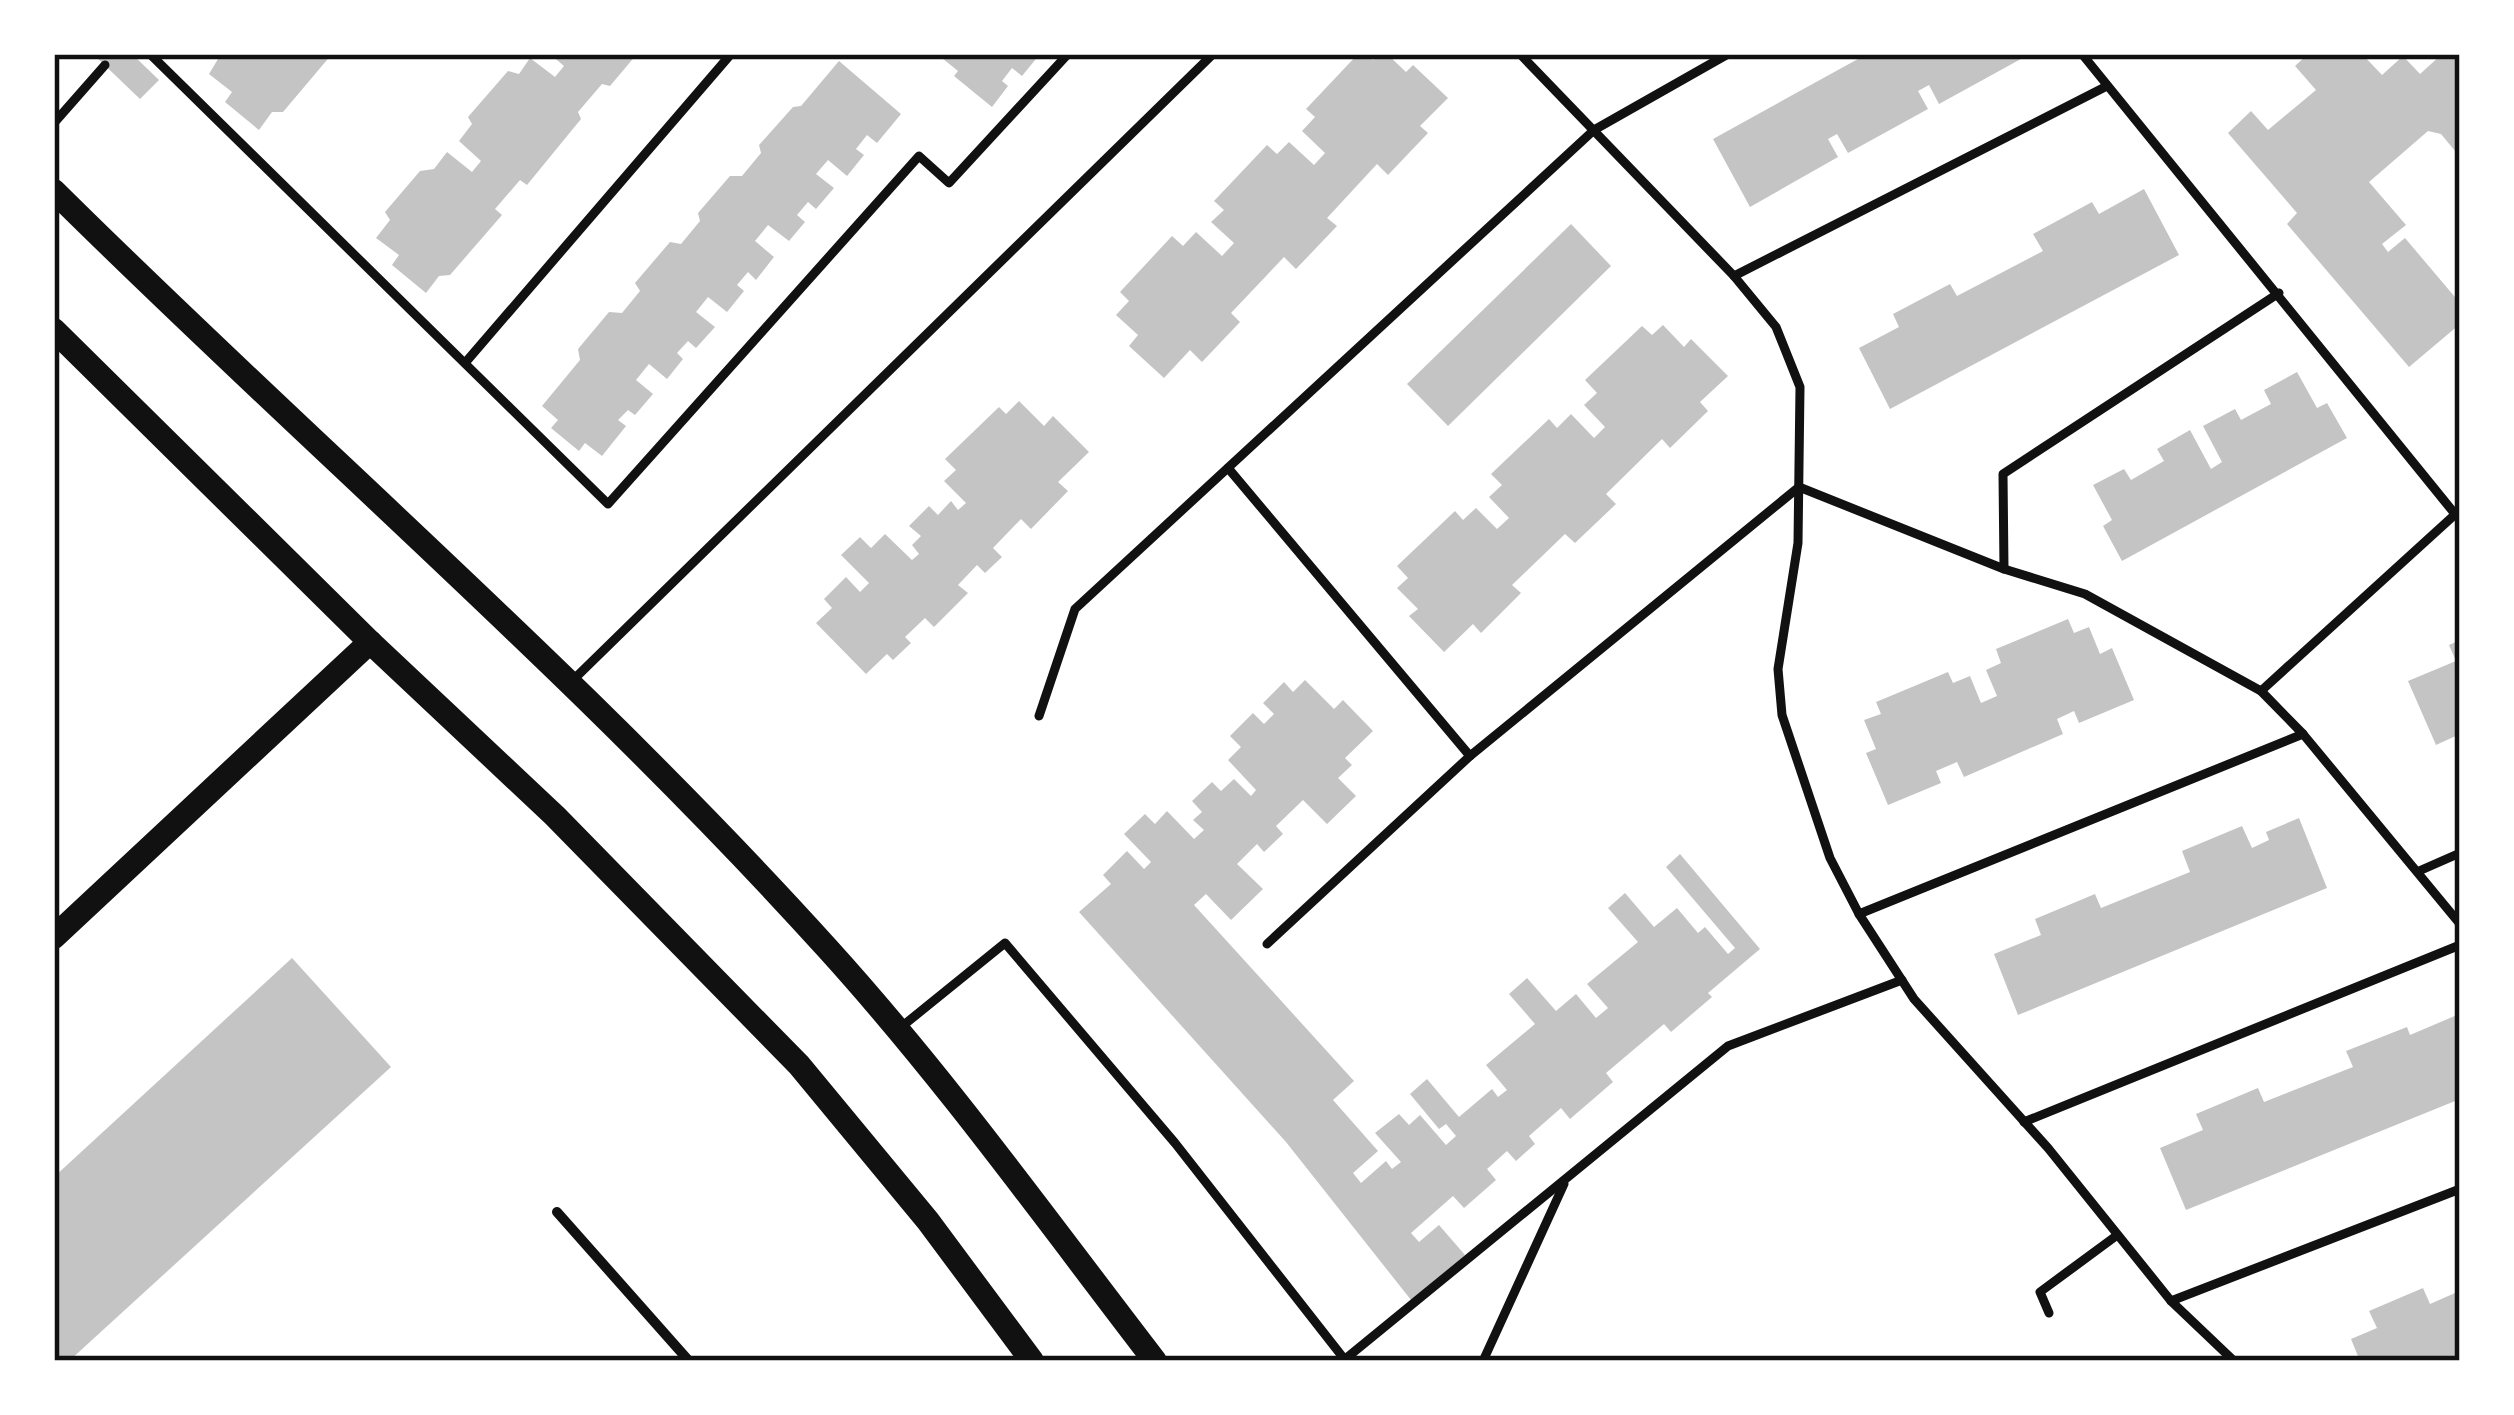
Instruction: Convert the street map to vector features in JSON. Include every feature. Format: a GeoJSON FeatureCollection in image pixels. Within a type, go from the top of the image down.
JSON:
{"type":"FeatureCollection","features":[{"type":"Feature","properties":{"kind":"main road"},"geometry":{"type":"LineString","coordinates":[[54,191],[570,683],[829,950],[1155,1361]]}},
{"type":"Feature","properties":{"kind":"main road"},"geometry":{"type":"LineString","coordinates":[[54,330],[370,642],[555,816],[799,1065],[928,1221],[1032,1361]]}},
{"type":"Feature","properties":{"kind":"main road"},"geometry":{"type":"LineString","coordinates":[[54,937],[370,642]]}},
{"type":"Feature","properties":{"kind":"street"},"geometry":{"type":"LineString","coordinates":[[557,1212],[688,1361]]}},
{"type":"Feature","properties":{"kind":"lane"},"geometry":{"type":"LineString","coordinates":[[150,54],[608,504],[919,156],[950,183],[1068,54]]}},
{"type":"Feature","properties":{"kind":"lane"},"geometry":{"type":"LineString","coordinates":[[465,363],[731,54]]}},
{"type":"Feature","properties":{"kind":"lane"},"geometry":{"type":"LineString","coordinates":[[570,683],[1213,54]]}},
{"type":"Feature","properties":{"kind":"lane"},"geometry":{"type":"LineString","coordinates":[[1520,54],[1734,277],[1776,327],[1800,387],[1798,543],[1778,669],[1782,715],[1830,858],[1858,914],[1914,999],[2024,1122],[2170,1301],[2234,1361]]}},
{"type":"Feature","properties":{"kind":"lane"},"geometry":{"type":"LineString","coordinates":[[1039,716],[1075,609],[1594,130],[1728,54]]}},
{"type":"Feature","properties":{"kind":"lane"},"geometry":{"type":"LineString","coordinates":[[2082,54],[2457,512],[2261,691]]}},
{"type":"Feature","properties":{"kind":"lane"},"geometry":{"type":"LineString","coordinates":[[54,123],[105,65]]}},
{"type":"Feature","properties":{"kind":"lane"},"geometry":{"type":"LineString","coordinates":[[1734,277],[2107,86]]}},
{"type":"Feature","properties":{"kind":"lane"},"geometry":{"type":"LineString","coordinates":[[2004,569],[2003,474],[2279,293]]}},
{"type":"Feature","properties":{"kind":"lane"},"geometry":{"type":"LineString","coordinates":[[1228,468],[1470,756]]}},
{"type":"Feature","properties":{"kind":"lane"},"geometry":{"type":"LineString","coordinates":[[1799,487],[2004,569],[2085,594],[2261,691],[2460,924]]}},
{"type":"Feature","properties":{"kind":"lane"},"geometry":{"type":"LineString","coordinates":[[1268,944],[1470,756],[1799,487]]}},
{"type":"Feature","properties":{"kind":"lane"},"geometry":{"type":"LineString","coordinates":[[1858,914],[2302,734]]}},
{"type":"Feature","properties":{"kind":"lane"},"geometry":{"type":"LineString","coordinates":[[2419,871],[2460,853]]}},
{"type":"Feature","properties":{"kind":"lane"},"geometry":{"type":"LineString","coordinates":[[896,1032],[1005,943],[1175,1143],[1344,1360],[1728,1046],[1902,980]]}},
{"type":"Feature","properties":{"kind":"lane"},"geometry":{"type":"LineString","coordinates":[[2024,1122],[2460,944]]}},
{"type":"Feature","properties":{"kind":"lane"},"geometry":{"type":"LineString","coordinates":[[1483,1361],[1567,1179]]}},
{"type":"Feature","properties":{"kind":"lane"},"geometry":{"type":"LineString","coordinates":[[2170,1301],[2460,1190]]}},
{"type":"Feature","properties":{"kind":"lane"},"geometry":{"type":"LineString","coordinates":[[2049,1313],[2040,1292],[2116,1236]]}},
{"type":"Feature","properties":{"kind":"building"},"geometry":{"type":"Polygon","coordinates":[[[93,54],[132,54],[159,80],[140,99],[93,54]]]}},
{"type":"Feature","properties":{"kind":"building"},"geometry":{"type":"Polygon","coordinates":[[[221,54],[332,54],[283,112],[272,112],[259,130],[225,102],[232,92],[209,74],[221,54]]]}},
{"type":"Feature","properties":{"kind":"building"},"geometry":{"type":"Polygon","coordinates":[[[550,54],[637,54],[610,86],[602,84],[578,112],[581,119],[527,185],[520,180],[495,209],[502,215],[450,275],[439,276],[426,293],[392,265],[399,255],[376,238],[390,220],[385,212],[420,171],[434,169],[447,152],[472,172],[481,161],[459,141],[472,124],[468,117],[508,71],[519,74],[530,58],[555,77],[564,66],[550,54]]]}},
{"type":"Feature","properties":{"kind":"building"},"geometry":{"type":"Polygon","coordinates":[[[937,54],[1040,54],[1022,76],[1012,68],[1002,81],[1008,86],[992,107],[954,76],[958,71],[937,54]]]}},
{"type":"Feature","properties":{"kind":"building"},"geometry":{"type":"Polygon","coordinates":[[[1358,54],[1373,60],[1387,54],[1406,72],[1413,65],[1448,98],[1420,126],[1428,133],[1388,175],[1377,164],[1327,218],[1337,226],[1296,269],[1284,257],[1231,313],[1240,322],[1202,362],[1190,350],[1164,378],[1129,346],[1138,335],[1116,315],[1129,301],[1120,292],[1172,236],[1183,246],[1196,232],[1222,256],[1234,243],[1211,222],[1224,210],[1214,201],[1267,145],[1277,154],[1289,142],[1314,165],[1325,153],[1302,131],[1315,117],[1306,109],[1358,54]]]}},
{"type":"Feature","properties":{"kind":"building"},"geometry":{"type":"Polygon","coordinates":[[[1867,54],[2030,54],[1939,104],[1929,85],[1918,91],[1928,109],[1848,153],[1837,134],[1828,139],[1838,157],[1750,207],[1713,139],[1867,54]]]}},
{"type":"Feature","properties":{"kind":"building"},"geometry":{"type":"Polygon","coordinates":[[[2308,54],[2362,54],[2382,75],[2403,56],[2420,74],[2442,54],[2460,54],[2460,157],[2441,134],[2428,131],[2369,182],[2406,225],[2382,244],[2388,252],[2405,238],[2460,303],[2460,324],[2409,367],[2287,224],[2297,213],[2228,133],[2251,111],[2268,130],[2316,90],[2295,66],[2308,54]]]}},
{"type":"Feature","properties":{"kind":"building"},"geometry":{"type":"Polygon","coordinates":[[[839,61],[901,114],[877,143],[867,135],[856,149],[864,155],[847,176],[828,160],[816,174],[834,188],[816,209],[808,202],[797,215],[805,222],[789,241],[768,225],[755,241],[774,257],[756,280],[748,272],[737,285],[744,291],[727,312],[708,297],[696,312],[715,327],[696,348],[688,341],[677,353],[683,359],[667,379],[649,364],[636,380],[653,394],[635,415],[628,410],[618,420],[626,426],[602,456],[585,443],[579,451],[551,428],[558,420],[542,406],[580,360],[578,349],[609,312],[622,313],[640,291],[635,283],[670,242],[681,244],[700,221],[698,213],[730,176],[742,176],[761,153],[759,145],[839,61]]]}},
{"type":"Feature","properties":{"kind":"building"},"geometry":{"type":"Polygon","coordinates":[[[2144,189],[2179,255],[1890,409],[1859,348],[1899,327],[1893,314],[1950,284],[1957,296],[2043,251],[2033,234],[2092,202],[2099,214],[2144,189]]]}},
{"type":"Feature","properties":{"kind":"building"},"geometry":{"type":"Polygon","coordinates":[[[1571,224],[1611,266],[1448,426],[1407,384],[1571,224]]]}},
{"type":"Feature","properties":{"kind":"building"},"geometry":{"type":"Polygon","coordinates":[[[1663,325],[1684,347],[1691,339],[1728,376],[1700,402],[1708,411],[1670,448],[1662,439],[1606,494],[1616,504],[1575,543],[1565,534],[1512,585],[1521,593],[1481,633],[1473,624],[1444,652],[1409,616],[1418,609],[1397,588],[1408,578],[1397,566],[1455,511],[1463,520],[1476,508],[1497,529],[1509,518],[1489,497],[1502,485],[1491,474],[1549,419],[1557,428],[1571,414],[1594,438],[1605,427],[1584,405],[1597,393],[1585,380],[1642,326],[1652,335],[1663,325]]]}},
{"type":"Feature","properties":{"kind":"building"},"geometry":{"type":"Polygon","coordinates":[[[2297,372],[2317,408],[2327,403],[2347,438],[2122,561],[2103,526],[2112,520],[2093,485],[2124,469],[2131,480],[2164,461],[2157,449],[2190,430],[2211,469],[2222,462],[2203,426],[2235,409],[2241,420],[2271,404],[2264,390],[2297,372]]]}},
{"type":"Feature","properties":{"kind":"building"},"geometry":{"type":"Polygon","coordinates":[[[1019,401],[1044,426],[1053,416],[1089,452],[1058,482],[1068,491],[1031,529],[1021,519],[993,548],[1002,557],[985,573],[977,565],[958,585],[968,593],[934,627],[925,618],[905,637],[911,643],[893,660],[887,654],[866,674],[816,623],[832,608],[824,599],[846,577],[860,592],[869,583],[841,555],[860,537],[871,548],[885,534],[912,560],[919,554],[912,545],[921,536],[909,526],[929,506],[938,515],[951,501],[958,510],[966,503],[944,481],[956,470],[945,459],[999,407],[1006,414],[1019,401]]]}},
{"type":"Feature","properties":{"kind":"building"},"geometry":{"type":"Polygon","coordinates":[[[2068,619],[2074,633],[2089,627],[2100,654],[2112,648],[2134,700],[2079,723],[2074,711],[2057,719],[2063,734],[1964,777],[1957,762],[1936,771],[1941,783],[1888,805],[1866,753],[1876,749],[1864,720],[1881,714],[1876,702],[1948,672],[1953,683],[1970,676],[1981,703],[1997,696],[1986,670],[2001,663],[1996,649],[2068,619]]]}},
{"type":"Feature","properties":{"kind":"building"},"geometry":{"type":"Polygon","coordinates":[[[2460,640],[2460,734],[2436,745],[2408,681],[2456,661],[2449,645],[2460,640]]]}},
{"type":"Feature","properties":{"kind":"building"},"geometry":{"type":"Polygon","coordinates":[[[1305,680],[1334,709],[1343,700],[1373,731],[1345,758],[1352,765],[1338,778],[1356,796],[1327,824],[1303,800],[1276,826],[1283,834],[1264,852],[1257,844],[1237,864],[1263,889],[1231,920],[1206,894],[1194,905],[1354,1081],[1333,1100],[1378,1151],[1353,1173],[1361,1183],[1386,1161],[1392,1169],[1401,1162],[1375,1133],[1399,1114],[1409,1125],[1420,1115],[1446,1145],[1456,1136],[1446,1124],[1439,1129],[1410,1094],[1427,1079],[1459,1117],[1492,1089],[1498,1097],[1507,1090],[1486,1065],[1535,1024],[1509,994],[1527,978],[1556,1011],[1576,994],[1596,1018],[1608,1008],[1587,984],[1638,942],[1608,908],[1625,893],[1654,927],[1677,908],[1698,933],[1705,927],[1728,954],[1735,948],[1666,867],[1680,854],[1760,949],[1671,1032],[1664,1024],[1606,1073],[1613,1082],[1570,1119],[1561,1108],[1529,1136],[1535,1144],[1516,1161],[1507,1151],[1487,1169],[1496,1180],[1464,1208],[1453,1196],[1411,1233],[1419,1242],[1439,1225],[1465,1255],[1411,1300],[1286,1142],[1079,912],[1111,884],[1103,875],[1127,851],[1144,869],[1151,862],[1124,834],[1145,814],[1155,824],[1167,811],[1194,839],[1204,830],[1193,820],[1202,812],[1192,801],[1212,782],[1221,791],[1234,779],[1251,796],[1256,790],[1228,760],[1241,747],[1230,736],[1253,713],[1264,724],[1274,714],[1263,703],[1284,682],[1293,692],[1305,680]]]}},
{"type":"Feature","properties":{"kind":"building"},"geometry":{"type":"Polygon","coordinates":[[[2299,818],[2327,888],[2018,1015],[1994,954],[2041,935],[2035,919],[2095,894],[2101,908],[2190,872],[2182,851],[2242,826],[2252,848],[2269,840],[2266,832],[2299,818]]]}},
{"type":"Feature","properties":{"kind":"building"},"geometry":{"type":"Polygon","coordinates":[[[292,958],[391,1067],[69,1361],[54,1361],[54,1177],[292,958]]]}},
{"type":"Feature","properties":{"kind":"building"},"geometry":{"type":"Polygon","coordinates":[[[2457,1015],[2460,1099],[2186,1210],[2160,1148],[2203,1130],[2196,1114],[2258,1088],[2264,1102],[2353,1067],[2346,1051],[2407,1027],[2410,1035],[2457,1015]]]}},
{"type":"Feature","properties":{"kind":"building"},"geometry":{"type":"Polygon","coordinates":[[[2423,1288],[2430,1304],[2455,1293],[2460,1304],[2460,1361],[2360,1361],[2351,1339],[2377,1328],[2369,1311],[2423,1288]]]}}]}
